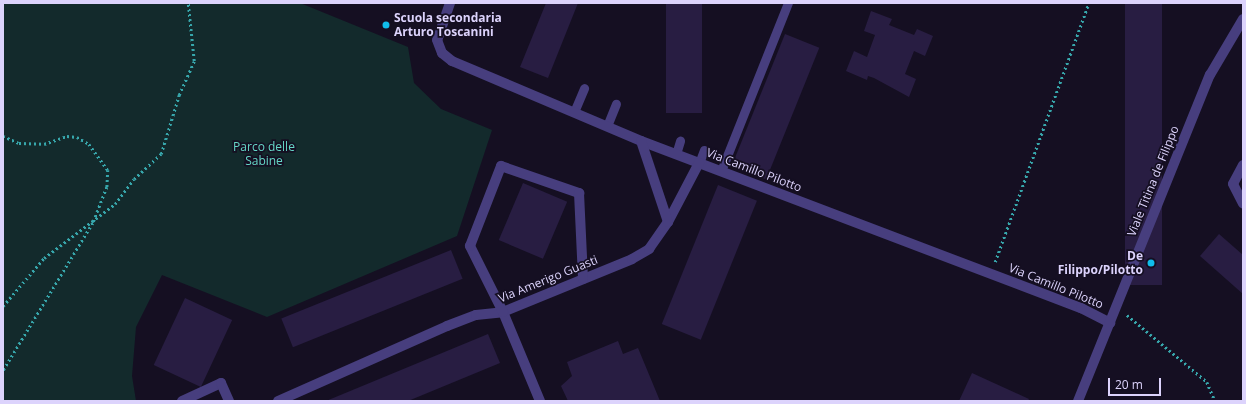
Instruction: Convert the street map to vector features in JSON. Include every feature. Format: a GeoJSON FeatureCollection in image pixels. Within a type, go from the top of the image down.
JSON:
{"type":"FeatureCollection","features":[{"type":"Feature","properties":{"kind":"street","name":"Via Camillo Pilotto"},"geometry":{"type":"LineString","coordinates":[[450,3],[436,40],[442,53],[641,141],[990,274],[1110,323]]}},
{"type":"Feature","properties":{"kind":"street","name":"Viale Titina de Filippo"},"geometry":{"type":"LineString","coordinates":[[1078,401],[1210,74],[1243,19]]}},
{"type":"Feature","properties":{"kind":"street"},"geometry":{"type":"LineString","coordinates":[[641,141],[668,222]]}},
{"type":"Feature","properties":{"kind":"street","name":"Via Amerigo Guasti"},"geometry":{"type":"LineString","coordinates":[[278,401],[447,326],[476,315],[503,312],[643,253],[658,240],[699,163]]}},
{"type":"Feature","properties":{"kind":"street"},"geometry":{"type":"LineString","coordinates":[[1243,165],[1233,184],[1243,204]]}},
{"type":"Feature","properties":{"kind":"street"},"geometry":{"type":"LineString","coordinates":[[540,401],[503,312],[470,246],[501,166],[579,193],[583,279]]}},
{"type":"Feature","properties":{"kind":"street"},"geometry":{"type":"LineString","coordinates":[[182,401],[221,383],[229,401]]}},
{"type":"Feature","properties":{"kind":"lane"},"geometry":{"type":"LineString","coordinates":[[721,171],[788,3]]}},
{"type":"Feature","properties":{"kind":"lane"},"geometry":{"type":"LineString","coordinates":[[574,112],[584,88]]}},
{"type":"Feature","properties":{"kind":"lane"},"geometry":{"type":"LineString","coordinates":[[607,126],[616,104]]}},
{"type":"Feature","properties":{"kind":"lane"},"geometry":{"type":"LineString","coordinates":[[676,154],[680,141]]}},
{"type":"Feature","properties":{"kind":"lane"},"geometry":{"type":"LineString","coordinates":[[699,163],[704,150]]}},
{"type":"Feature","properties":{"kind":"path"},"geometry":{"type":"LineString","coordinates":[[3,306],[44,258],[93,223],[161,154],[179,95],[194,61],[188,3]]}},
{"type":"Feature","properties":{"kind":"path"},"geometry":{"type":"LineString","coordinates":[[990,274],[1089,3]]}},
{"type":"Feature","properties":{"kind":"path"},"geometry":{"type":"LineString","coordinates":[[3,136],[19,143],[44,144],[67,136],[77,137],[89,144],[108,170],[107,187],[93,223],[3,371]]}},
{"type":"Feature","properties":{"kind":"path"},"geometry":{"type":"LineString","coordinates":[[1117,307],[1207,382],[1216,401]]}},
{"type":"Feature","properties":{"kind":"green space","name":"Parco delle Sabine"},"geometry":{"type":"Polygon","coordinates":[[[3,3],[300,3],[408,47],[414,83],[441,109],[492,130],[457,236],[267,317],[162,275],[136,327],[132,376],[136,401],[3,401],[3,3]]]}},
{"type":"Feature","properties":{"kind":"building"},"geometry":{"type":"Polygon","coordinates":[[[546,3],[578,3],[548,78],[520,67],[546,3]]]}},
{"type":"Feature","properties":{"kind":"building"},"geometry":{"type":"Polygon","coordinates":[[[666,3],[702,3],[702,113],[666,113],[666,3]]]}},
{"type":"Feature","properties":{"kind":"building"},"geometry":{"type":"Polygon","coordinates":[[[1125,3],[1162,3],[1162,285],[1125,285],[1125,3]]]}},
{"type":"Feature","properties":{"kind":"building"},"geometry":{"type":"Polygon","coordinates":[[[871,11],[892,19],[889,25],[914,35],[917,29],[933,36],[925,56],[914,51],[905,74],[916,79],[909,97],[874,78],[868,76],[867,80],[846,71],[854,51],[867,57],[875,35],[864,31],[871,11]]]}},
{"type":"Feature","properties":{"kind":"building"},"geometry":{"type":"Polygon","coordinates":[[[785,34],[819,48],[766,180],[732,166],[785,34]]]}},
{"type":"Feature","properties":{"kind":"building"},"geometry":{"type":"Polygon","coordinates":[[[523,183],[567,202],[543,259],[499,240],[523,183]]]}},
{"type":"Feature","properties":{"kind":"building"},"geometry":{"type":"Polygon","coordinates":[[[718,185],[757,201],[701,340],[662,324],[718,185]]]}},
{"type":"Feature","properties":{"kind":"building"},"geometry":{"type":"Polygon","coordinates":[[[1219,234],[1243,255],[1243,294],[1200,256],[1219,234]]]}},
{"type":"Feature","properties":{"kind":"building"},"geometry":{"type":"Polygon","coordinates":[[[451,250],[463,279],[293,347],[281,319],[451,250]]]}},
{"type":"Feature","properties":{"kind":"building"},"geometry":{"type":"Polygon","coordinates":[[[185,298],[232,320],[201,387],[154,365],[185,298]]]}},
{"type":"Feature","properties":{"kind":"building"},"geometry":{"type":"Polygon","coordinates":[[[488,334],[500,363],[408,401],[326,401],[488,334]]]}},
{"type":"Feature","properties":{"kind":"building"},"geometry":{"type":"Polygon","coordinates":[[[618,341],[623,354],[638,348],[660,401],[568,401],[561,386],[572,376],[567,362],[618,341]]]}},
{"type":"Feature","properties":{"kind":"building"},"geometry":{"type":"Polygon","coordinates":[[[972,373],[1029,399],[1028,401],[959,401],[972,373]]]}},
{"type":"Feature","properties":{"kind":"place","name":"Scuola secondaria Arturo Toscanini"},"geometry":{"type":"Point","coordinates":[386,25]}},
{"type":"Feature","properties":{"kind":"place","name":"De Filippo/Pilotto"},"geometry":{"type":"Point","coordinates":[1151,263]}}]}
